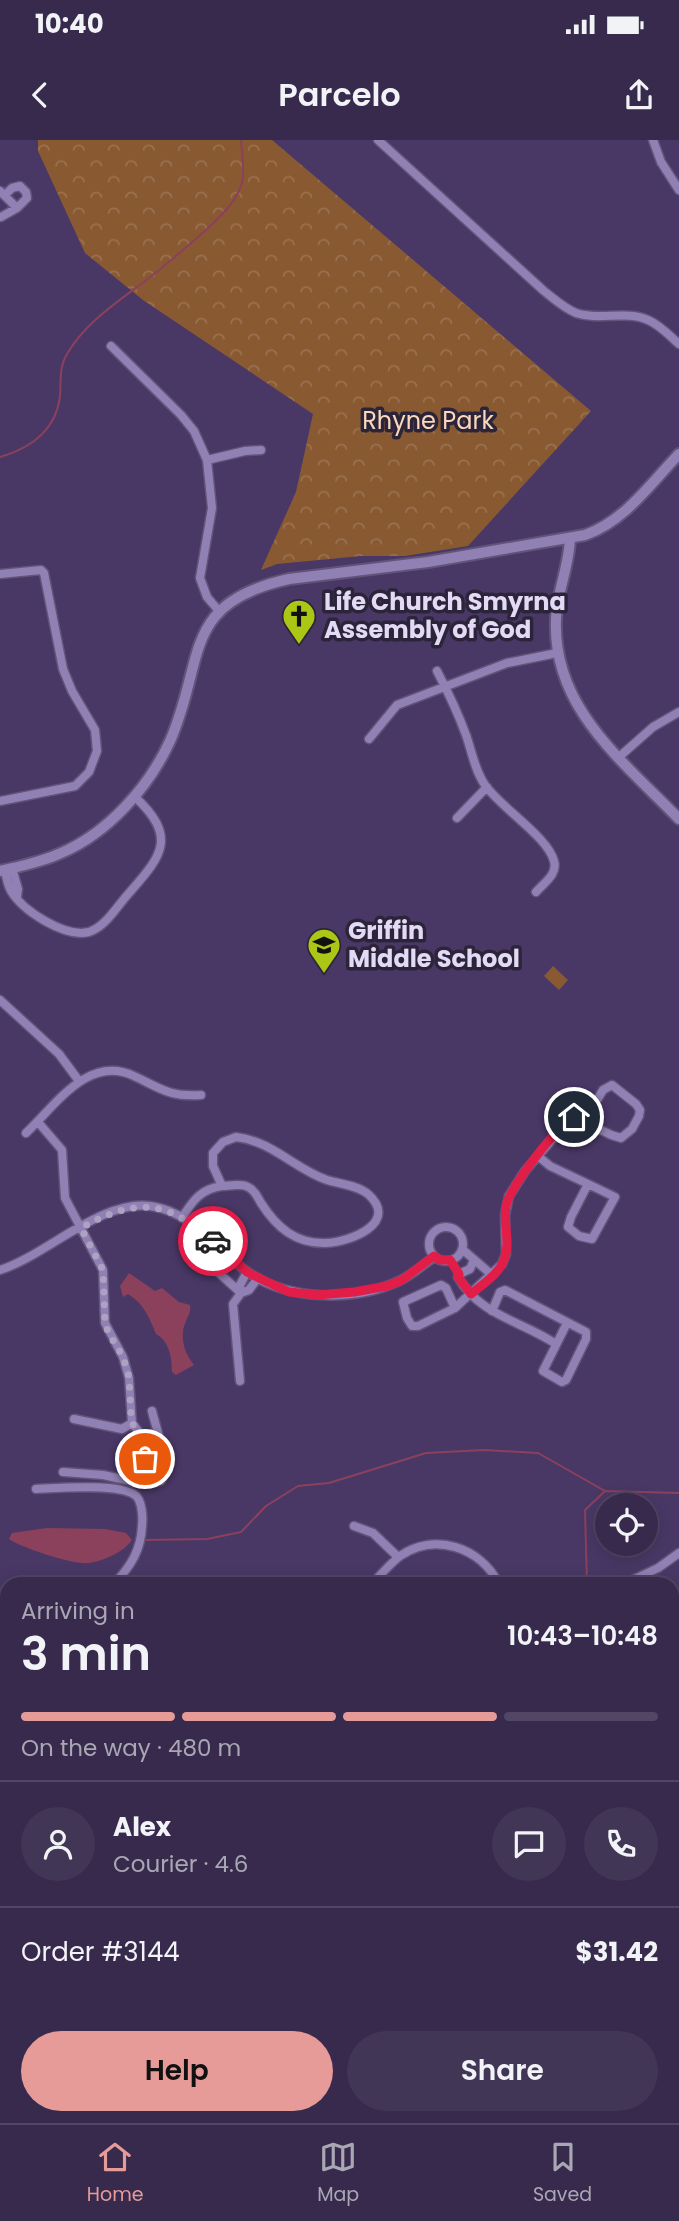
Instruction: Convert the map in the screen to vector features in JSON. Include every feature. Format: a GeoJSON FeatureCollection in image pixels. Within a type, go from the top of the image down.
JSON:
{"type":"FeatureCollection","features":[{"type":"Feature","properties":{"kind":"street"},"geometry":{"type":"LineString","coordinates":[[378,140],[563,306],[577,313],[593,316],[644,318],[679,344]]}},
{"type":"Feature","properties":{"kind":"street"},"geometry":{"type":"LineString","coordinates":[[653,140],[661,162],[679,190]]}},
{"type":"Feature","properties":{"kind":"street"},"geometry":{"type":"LineString","coordinates":[[1,217],[18,208],[27,198],[22,188],[17,186],[3,193],[18,208]]}},
{"type":"Feature","properties":{"kind":"street"},"geometry":{"type":"LineString","coordinates":[[111,346],[181,415],[194,431],[207,460],[212,508],[201,578],[207,597],[219,611]]}},
{"type":"Feature","properties":{"kind":"street"},"geometry":{"type":"LineString","coordinates":[[207,460],[244,450],[261,450]]}},
{"type":"Feature","properties":{"kind":"street"},"geometry":{"type":"LineString","coordinates":[[134,796],[156,820],[161,838],[160,852],[150,869],[102,924],[86,932],[65,930],[30,912],[11,891],[6,870],[44,860],[80,843],[105,825],[134,796],[152,774],[169,741],[208,624],[231,600],[245,592],[289,579],[428,562],[592,533],[613,522],[679,454]]}},
{"type":"Feature","properties":{"kind":"street"},"geometry":{"type":"LineString","coordinates":[[570,539],[556,611],[557,653],[563,677],[575,703],[590,724],[679,819]]}},
{"type":"Feature","properties":{"kind":"street"},"geometry":{"type":"LineString","coordinates":[[0,574],[34,570],[44,573],[63,669],[95,730],[97,741],[97,751],[89,772],[75,786],[0,802]]}},
{"type":"Feature","properties":{"kind":"street"},"geometry":{"type":"LineString","coordinates":[[369,739],[397,705],[507,663],[557,653]]}},
{"type":"Feature","properties":{"kind":"street"},"geometry":{"type":"LineString","coordinates":[[437,671],[465,734],[477,770],[487,787],[552,855],[555,863],[553,874],[536,891]]}},
{"type":"Feature","properties":{"kind":"street"},"geometry":{"type":"LineString","coordinates":[[619,757],[653,727],[679,712]]}},
{"type":"Feature","properties":{"kind":"street"},"geometry":{"type":"LineString","coordinates":[[457,818],[487,787]]}},
{"type":"Feature","properties":{"kind":"street"},"geometry":{"type":"LineString","coordinates":[[0,1000],[59,1054],[79,1081]]}},
{"type":"Feature","properties":{"kind":"street"},"geometry":{"type":"LineString","coordinates":[[26,1133],[79,1081],[97,1072],[118,1070],[167,1093],[180,1096],[201,1095]]}},
{"type":"Feature","properties":{"kind":"street"},"geometry":{"type":"LineString","coordinates":[[455,1308],[446,1288],[441,1285],[405,1300],[403,1304],[409,1322],[415,1327],[455,1308],[492,1276],[506,1255],[505,1215],[514,1185],[569,1120],[587,1116],[603,1090],[612,1085],[636,1104],[640,1113],[632,1129],[621,1138],[598,1128],[587,1116]]}},
{"type":"Feature","properties":{"kind":"street"},"geometry":{"type":"LineString","coordinates":[[38,1122],[62,1150],[65,1198],[103,1270],[105,1322],[123,1357],[129,1377],[132,1423],[142,1436],[145,1446],[144,1483]]}},
{"type":"Feature","properties":{"kind":"street"},"geometry":{"type":"LineString","coordinates":[[182,1218],[193,1199],[208,1188],[245,1185],[255,1191],[272,1218],[290,1236],[301,1240],[323,1243],[344,1240],[366,1231],[377,1217],[375,1203],[364,1191],[326,1180],[250,1138],[236,1136],[223,1142],[213,1153],[213,1166],[222,1186]]}},
{"type":"Feature","properties":{"kind":"street"},"geometry":{"type":"LineString","coordinates":[[538,1156],[550,1166],[588,1184],[615,1198],[592,1239],[579,1236],[568,1227],[588,1184]]}},
{"type":"Feature","properties":{"kind":"street"},"geometry":{"type":"LineString","coordinates":[[0,1270],[33,1255],[110,1212],[150,1206],[176,1214],[201,1230],[247,1272],[289,1292],[328,1295],[387,1286],[402,1280],[434,1256]]}},
{"type":"Feature","properties":{"kind":"street"},"geometry":{"type":"LineString","coordinates":[[440,1227],[451,1227],[463,1240],[462,1249],[450,1260],[440,1260],[434,1256],[429,1238],[440,1227]]}},
{"type":"Feature","properties":{"kind":"street"},"geometry":{"type":"LineString","coordinates":[[462,1249],[492,1276]]}},
{"type":"Feature","properties":{"kind":"street"},"geometry":{"type":"LineString","coordinates":[[198,1260],[204,1260],[241,1293]]}},
{"type":"Feature","properties":{"kind":"street"},"geometry":{"type":"LineString","coordinates":[[450,1260],[470,1287],[471,1294],[492,1311],[556,1344]]}},
{"type":"Feature","properties":{"kind":"street"},"geometry":{"type":"LineString","coordinates":[[459,1274],[470,1269],[474,1260]]}},
{"type":"Feature","properties":{"kind":"street"},"geometry":{"type":"LineString","coordinates":[[241,1293],[240,1285],[247,1272]]}},
{"type":"Feature","properties":{"kind":"street"},"geometry":{"type":"LineString","coordinates":[[240,1381],[233,1304],[258,1278]]}},
{"type":"Feature","properties":{"kind":"street"},"geometry":{"type":"LineString","coordinates":[[492,1311],[500,1292],[505,1290],[568,1323],[587,1335],[564,1381],[556,1380],[543,1371],[568,1323]]}},
{"type":"Feature","properties":{"kind":"street"},"geometry":{"type":"LineString","coordinates":[[63,1472],[103,1475],[144,1483],[159,1482],[165,1474],[160,1439],[152,1411]]}},
{"type":"Feature","properties":{"kind":"street"},"geometry":{"type":"LineString","coordinates":[[74,1419],[122,1429],[132,1423]]}},
{"type":"Feature","properties":{"kind":"street"},"geometry":{"type":"LineString","coordinates":[[36,1489],[84,1487],[115,1490],[131,1493],[138,1499],[143,1522],[140,1545],[130,1565],[120,1577]]}},
{"type":"Feature","properties":{"kind":"street"},"geometry":{"type":"LineString","coordinates":[[354,1526],[373,1533],[398,1557]]}},
{"type":"Feature","properties":{"kind":"street"},"geometry":{"type":"LineString","coordinates":[[379,1577],[398,1557],[426,1546],[456,1546],[483,1561],[494,1577]]}},
{"type":"Feature","properties":{"kind":"street"},"geometry":{"type":"LineString","coordinates":[[639,1577],[679,1553]]}},
{"type":"Feature","properties":{"kind":"green space","name":"Rhyne Park"},"geometry":{"type":"Polygon","coordinates":[[[38,140],[272,140],[591,411],[468,546],[405,556],[361,556],[277,564],[261,570],[296,492],[313,414],[143,300],[85,253],[38,151],[38,140]]]}},
{"type":"Feature","properties":{"kind":"green space"},"geometry":{"type":"Polygon","coordinates":[[[553,966],[568,980],[559,990],[544,976],[553,966]]]}},
{"type":"Feature","properties":{"kind":"shaded area"},"geometry":{"type":"Polygon","coordinates":[[[129,1273],[155,1291],[162,1288],[179,1302],[190,1305],[183,1338],[185,1350],[194,1365],[176,1375],[172,1372],[167,1345],[156,1334],[145,1311],[128,1294],[123,1297],[120,1286],[129,1273]]]}},
{"type":"Feature","properties":{"kind":"shaded area"},"geometry":{"type":"Polygon","coordinates":[[[47,1528],[105,1529],[126,1533],[132,1540],[113,1555],[82,1563],[48,1555],[9,1539],[12,1533],[47,1528]]]}},
{"type":"Feature","properties":{"kind":"waterway"},"geometry":{"type":"LineString","coordinates":[[0,457],[32,443],[53,419],[58,408],[64,359],[82,333],[192,242],[232,202],[240,190],[243,178],[241,140]]}},
{"type":"Feature","properties":{"kind":"waterway"},"geometry":{"type":"LineString","coordinates":[[144,1540],[207,1539],[241,1532],[266,1506],[298,1486],[329,1483],[426,1453],[484,1450],[538,1453],[605,1491],[679,1493]]}},
{"type":"Feature","properties":{"kind":"waterway"},"geometry":{"type":"LineString","coordinates":[[587,1577],[585,1510],[604,1492]]}},
{"type":"Feature","properties":{"kind":"way so far"},"geometry":{"type":"LineString","coordinates":[[145,1459],[144,1440],[132,1423],[129,1377],[123,1357],[105,1322],[103,1270],[81,1228],[110,1212],[150,1206],[176,1214],[213,1241]]}},
{"type":"Feature","properties":{"kind":"place","name":"Life Church Smyrna Assembly of God"},"geometry":{"type":"Point","coordinates":[299,646]}},
{"type":"Feature","properties":{"kind":"place","name":"Griffin Middle School"},"geometry":{"type":"Point","coordinates":[324,975]}},
{"type":"Feature","properties":{"kind":"route"},"geometry":{"type":"LineString","coordinates":[[213,1241],[247,1272],[289,1292],[328,1295],[387,1286],[402,1280],[434,1256],[440,1260],[450,1260],[465,1289],[471,1294],[496,1272],[506,1255],[506,1208],[514,1185],[574,1117]]}}]}
